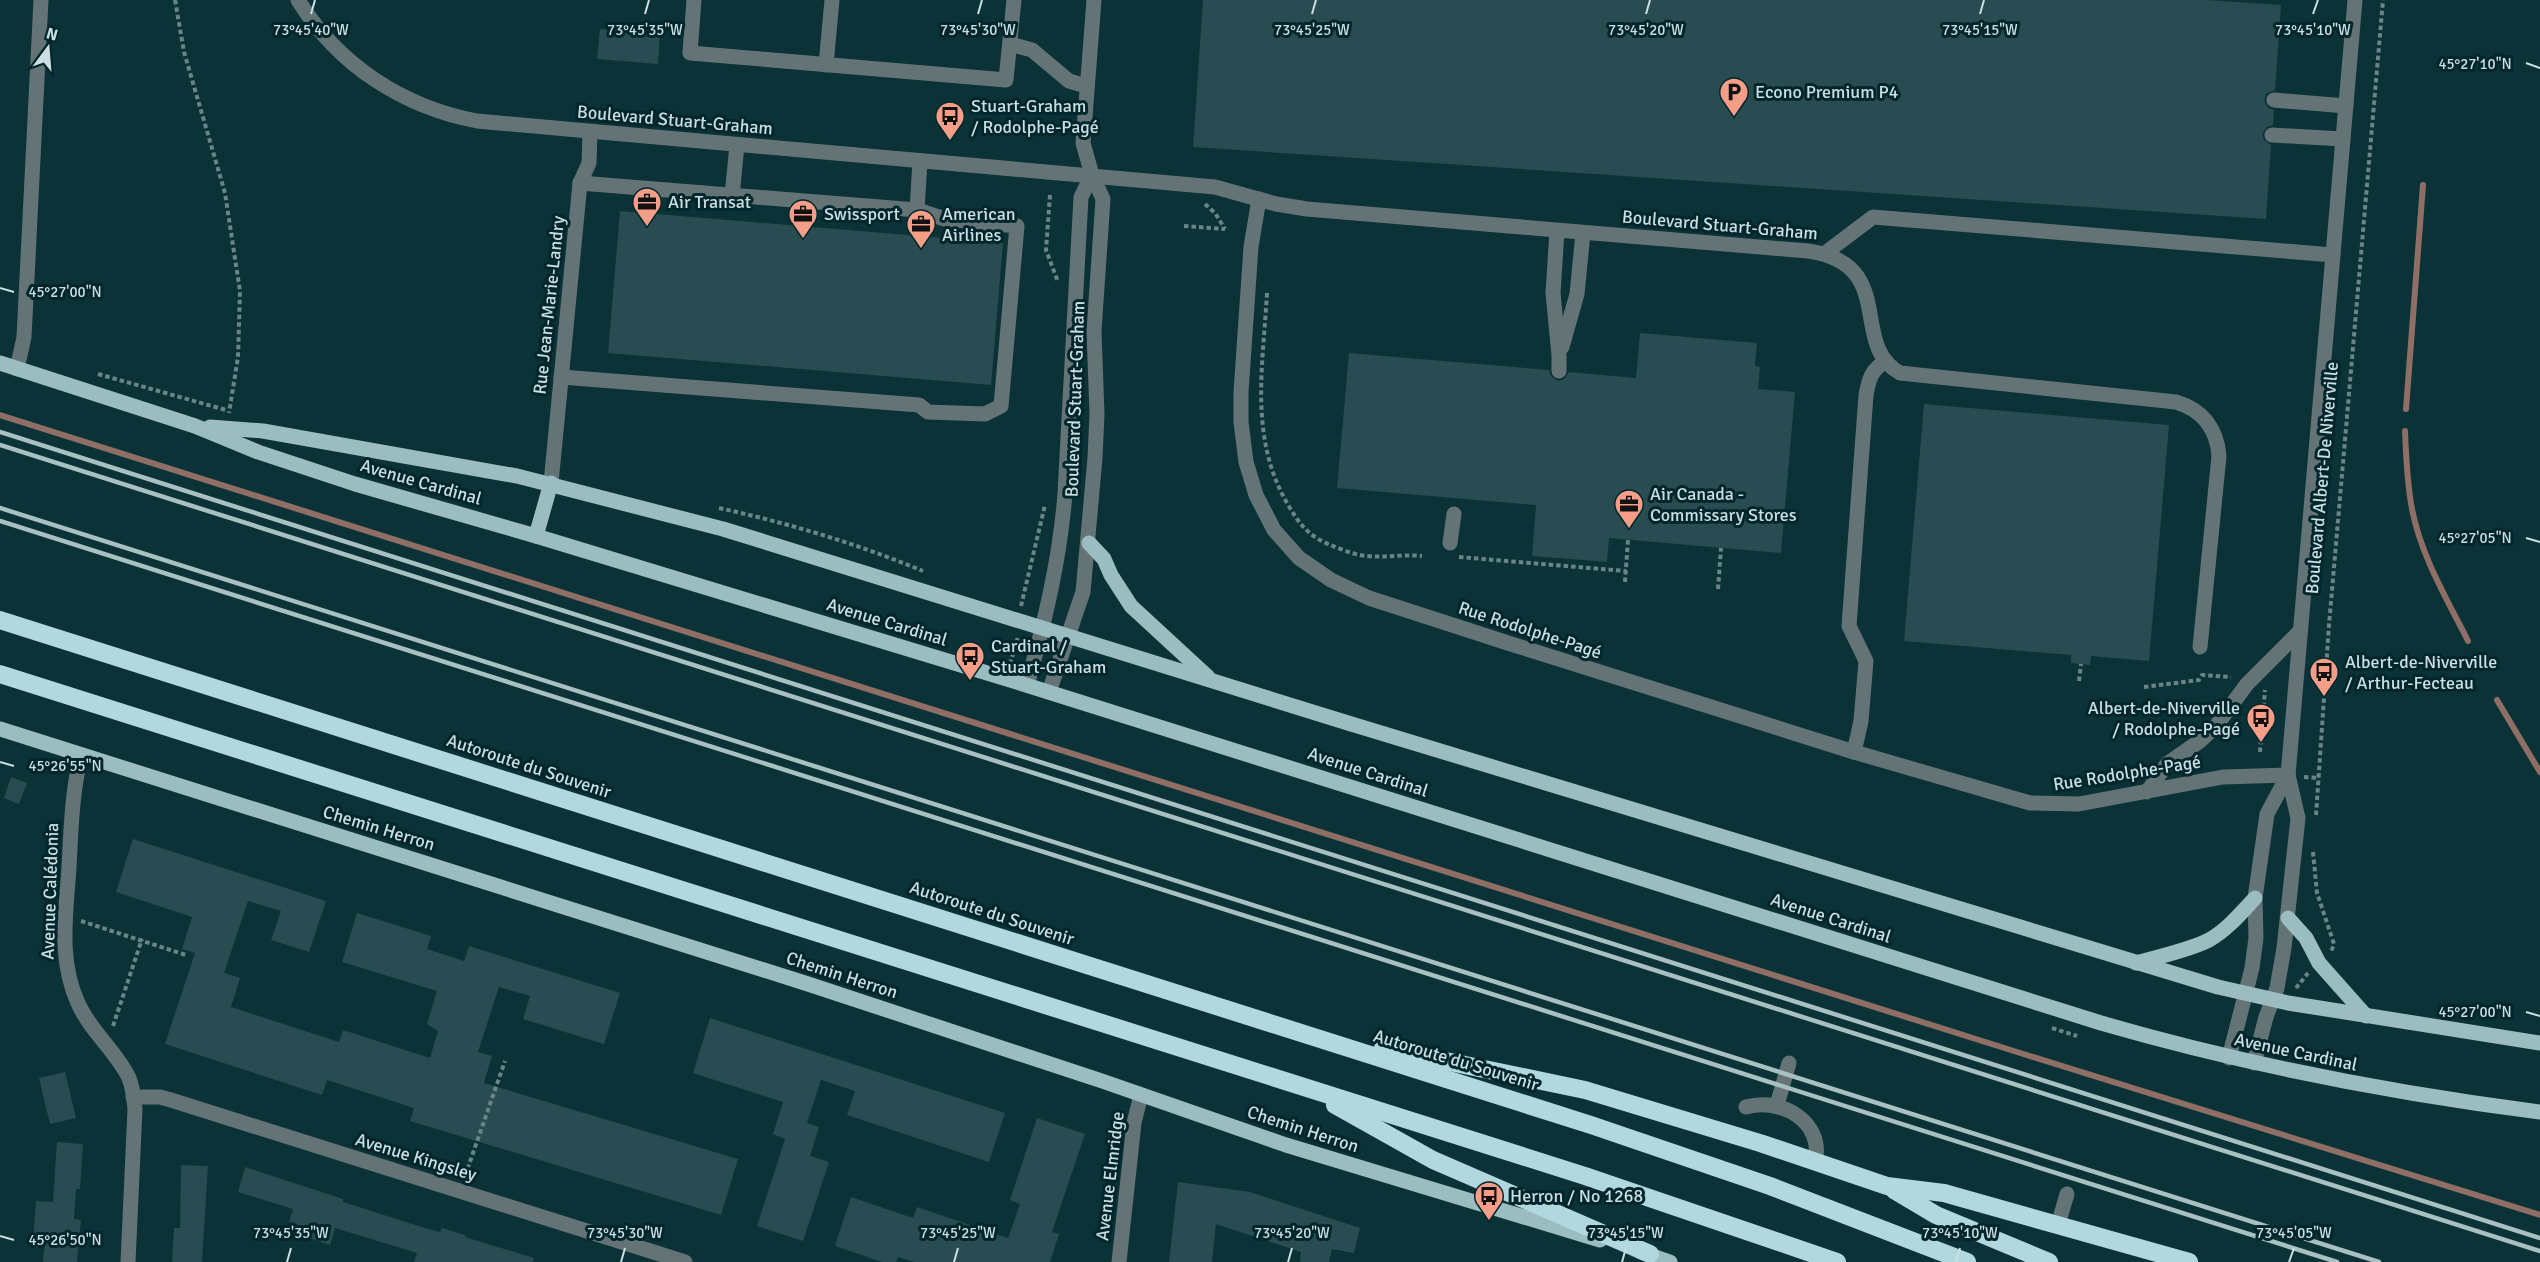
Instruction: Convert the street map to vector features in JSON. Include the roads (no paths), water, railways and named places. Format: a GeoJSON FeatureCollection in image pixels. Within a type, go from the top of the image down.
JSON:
{"type":"FeatureCollection","features":[{"type":"Feature","properties":{"kind":"highway","name":"Autoroute du Souvenir"},"geometry":{"type":"LineString","coordinates":[[0,620],[1664,1149],[1868,1222],[1966,1262]]}},
{"type":"Feature","properties":{"kind":"highway"},"geometry":{"type":"LineString","coordinates":[[0,674],[1682,1208],[1837,1262]]}},
{"type":"Feature","properties":{"kind":"highway"},"geometry":{"type":"LineString","coordinates":[[1287,1029],[1585,1090],[1887,1186],[1944,1193],[2189,1262]]}},
{"type":"Feature","properties":{"kind":"highway"},"geometry":{"type":"LineString","coordinates":[[1302,1087],[1433,1160],[1650,1254]]}},
{"type":"Feature","properties":{"kind":"highway"},"geometry":{"type":"LineString","coordinates":[[1887,1186],[1936,1215],[2049,1262]]}},
{"type":"Feature","properties":{"kind":"main road","name":"Avenue Cardinal"},"geometry":{"type":"LineString","coordinates":[[0,363],[195,426],[258,452],[355,484],[536,536],[1027,685],[2018,998],[2254,1064],[2405,1093],[2540,1112]]}},
{"type":"Feature","properties":{"kind":"main road","name":"Avenue Cardinal"},"geometry":{"type":"LineString","coordinates":[[195,426],[263,431],[551,483],[775,544],[1212,681],[2136,963],[2246,994],[2366,1016],[2540,1043]]}},
{"type":"Feature","properties":{"kind":"main road"},"geometry":{"type":"LineString","coordinates":[[536,536],[551,483]]}},
{"type":"Feature","properties":{"kind":"main road"},"geometry":{"type":"LineString","coordinates":[[1089,543],[1104,559],[1111,575],[1131,606],[1212,681]]}},
{"type":"Feature","properties":{"kind":"main road","name":"Chemin Herron"},"geometry":{"type":"LineString","coordinates":[[0,729],[785,977],[1275,1141],[1670,1262]]}},
{"type":"Feature","properties":{"kind":"main road"},"geometry":{"type":"LineString","coordinates":[[2136,963],[2196,946],[2211,939],[2231,923],[2255,898]]}},
{"type":"Feature","properties":{"kind":"main road"},"geometry":{"type":"LineString","coordinates":[[2288,918],[2306,938],[2319,963],[2366,1016]]}},
{"type":"Feature","properties":{"kind":"street"},"geometry":{"type":"LineString","coordinates":[[18,369],[24,337],[41,0]]}},
{"type":"Feature","properties":{"kind":"street","name":"Boulevard Stuart-Graham"},"geometry":{"type":"LineString","coordinates":[[298,0],[327,39],[364,73],[424,107],[461,118],[493,124],[1092,175]]}},
{"type":"Feature","properties":{"kind":"street"},"geometry":{"type":"LineString","coordinates":[[694,0],[690,53],[1006,80],[1014,0]]}},
{"type":"Feature","properties":{"kind":"street"},"geometry":{"type":"LineString","coordinates":[[826,64],[832,0]]}},
{"type":"Feature","properties":{"kind":"street","name":"Boulevard Stuart-Graham"},"geometry":{"type":"LineString","coordinates":[[1049,692],[1067,635],[1080,604],[1089,543],[1097,434],[1095,331],[1103,199],[1092,175],[1083,143],[1094,0]]}},
{"type":"Feature","properties":{"kind":"street","name":"Boulevard Albert-De Niverville"},"geometry":{"type":"LineString","coordinates":[[2254,1064],[2266,1017],[2280,976],[2298,818],[2288,775],[2355,0]]}},
{"type":"Feature","properties":{"kind":"street"},"geometry":{"type":"LineString","coordinates":[[1010,44],[1032,50],[1069,81],[1086,86]]}},
{"type":"Feature","properties":{"kind":"street"},"geometry":{"type":"LineString","coordinates":[[2274,100],[2346,106]]}},
{"type":"Feature","properties":{"kind":"street","name":"Rue Jean-Marie-Landry"},"geometry":{"type":"LineString","coordinates":[[551,483],[580,183],[589,163],[590,132]]}},
{"type":"Feature","properties":{"kind":"street"},"geometry":{"type":"LineString","coordinates":[[2272,135],[2343,139]]}},
{"type":"Feature","properties":{"kind":"street"},"geometry":{"type":"LineString","coordinates":[[732,195],[737,145]]}},
{"type":"Feature","properties":{"kind":"street"},"geometry":{"type":"LineString","coordinates":[[917,210],[920,161]]}},
{"type":"Feature","properties":{"kind":"street"},"geometry":{"type":"LineString","coordinates":[[1092,175],[1215,187],[1259,199]]}},
{"type":"Feature","properties":{"kind":"street","name":"Boulevard Stuart-Graham"},"geometry":{"type":"LineString","coordinates":[[1027,685],[1055,576],[1064,503],[1081,198],[1092,175]]}},
{"type":"Feature","properties":{"kind":"street"},"geometry":{"type":"LineString","coordinates":[[561,377],[919,405],[928,412],[985,414],[1001,406],[1017,226],[945,219],[917,210],[580,183]]}},
{"type":"Feature","properties":{"kind":"street","name":"Boulevard Stuart-Graham"},"geometry":{"type":"LineString","coordinates":[[1259,199],[1307,209],[1824,254],[1837,258],[1854,269],[1867,300],[1880,351],[1886,361]]}},
{"type":"Feature","properties":{"kind":"street","name":"Rue Rodolphe-Pagé"},"geometry":{"type":"LineString","coordinates":[[1259,199],[1251,247],[1241,392],[1243,442],[1251,478],[1264,512],[1286,546],[1331,580],[1369,598],[1854,752],[2030,803],[2079,804],[2223,777],[2288,775]]}},
{"type":"Feature","properties":{"kind":"street"},"geometry":{"type":"LineString","coordinates":[[1824,254],[1873,217],[2333,255]]}},
{"type":"Feature","properties":{"kind":"street"},"geometry":{"type":"LineString","coordinates":[[1557,231],[1553,292],[1559,363],[1577,294],[1583,233]]}},
{"type":"Feature","properties":{"kind":"street"},"geometry":{"type":"LineString","coordinates":[[1553,292],[1577,294]]}},
{"type":"Feature","properties":{"kind":"street"},"geometry":{"type":"LineString","coordinates":[[1854,752],[1862,721],[1866,661],[1849,626],[1866,395],[1875,367],[1886,361],[1892,369],[1911,375],[2176,402],[2203,416],[2211,425],[2218,446],[2200,648]]}},
{"type":"Feature","properties":{"kind":"street"},"geometry":{"type":"LineString","coordinates":[[1452,550],[1454,514]]}},
{"type":"Feature","properties":{"kind":"street"},"geometry":{"type":"LineString","coordinates":[[0,612],[44,634]]}},
{"type":"Feature","properties":{"kind":"street"},"geometry":{"type":"LineString","coordinates":[[2147,792],[2168,764],[2200,741],[2216,726],[2247,684],[2300,631]]}},
{"type":"Feature","properties":{"kind":"street","name":"Avenue Calédonia"},"geometry":{"type":"LineString","coordinates":[[81,754],[74,790],[65,950],[70,985],[86,1019],[124,1069],[132,1085],[135,1109],[128,1262]]}},
{"type":"Feature","properties":{"kind":"street","name":"Boulevard Albert-De Niverville"},"geometry":{"type":"LineString","coordinates":[[2229,1058],[2246,994],[2256,938],[2255,898],[2267,814],[2288,775]]}},
{"type":"Feature","properties":{"kind":"street"},"geometry":{"type":"LineString","coordinates":[[1777,1105],[1789,1063]]}},
{"type":"Feature","properties":{"kind":"street","name":"Avenue Elmridge"},"geometry":{"type":"LineString","coordinates":[[1119,1262],[1134,1123],[1141,1095]]}},
{"type":"Feature","properties":{"kind":"street","name":"Avenue Kingsley"},"geometry":{"type":"LineString","coordinates":[[134,1097],[160,1096],[685,1262]]}},
{"type":"Feature","properties":{"kind":"street"},"geometry":{"type":"LineString","coordinates":[[1746,1107],[1765,1103],[1777,1105],[1807,1124],[1816,1144],[1815,1162]]}},
{"type":"Feature","properties":{"kind":"street"},"geometry":{"type":"LineString","coordinates":[[2058,1225],[2067,1194]]}},
{"type":"Feature","properties":{"kind":"waterway"},"geometry":{"type":"LineString","coordinates":[[2406,409],[2423,185]]}},
{"type":"Feature","properties":{"kind":"waterway"},"geometry":{"type":"LineString","coordinates":[[0,415],[2540,1215]]}},
{"type":"Feature","properties":{"kind":"waterway"},"geometry":{"type":"LineString","coordinates":[[2405,431],[2409,490],[2416,526],[2436,577],[2468,641]]}},
{"type":"Feature","properties":{"kind":"waterway"},"geometry":{"type":"LineString","coordinates":[[2497,700],[2540,772]]}},
{"type":"Feature","properties":{"kind":"railway"},"geometry":{"type":"LineString","coordinates":[[0,432],[2540,1238]]}},
{"type":"Feature","properties":{"kind":"railway"},"geometry":{"type":"LineString","coordinates":[[0,445],[2540,1251]]}},
{"type":"Feature","properties":{"kind":"railway"},"geometry":{"type":"LineString","coordinates":[[0,508],[2379,1262]]}},
{"type":"Feature","properties":{"kind":"railway"},"geometry":{"type":"LineString","coordinates":[[0,521],[2337,1262]]}},
{"type":"Feature","properties":{"kind":"place","name":"Econo Premium P4"},"geometry":{"type":"Point","coordinates":[1734,118]}},
{"type":"Feature","properties":{"kind":"place","name":"Stuart-Graham / Rodolphe-Pagé"},"geometry":{"type":"Point","coordinates":[950,142]}},
{"type":"Feature","properties":{"kind":"place","name":"Air Transat"},"geometry":{"type":"Point","coordinates":[647,228]}},
{"type":"Feature","properties":{"kind":"place","name":"Swissport"},"geometry":{"type":"Point","coordinates":[803,240]}},
{"type":"Feature","properties":{"kind":"place","name":"American Airlines"},"geometry":{"type":"Point","coordinates":[921,250]}},
{"type":"Feature","properties":{"kind":"place","name":"Air Canada - Commissary Stores"},"geometry":{"type":"Point","coordinates":[1629,530]}},
{"type":"Feature","properties":{"kind":"place","name":"Cardinal / Stuart-Graham"},"geometry":{"type":"Point","coordinates":[970,682]}},
{"type":"Feature","properties":{"kind":"place","name":"Albert-de-Niverville / Arthur-Fecteau"},"geometry":{"type":"Point","coordinates":[2324,698]}},
{"type":"Feature","properties":{"kind":"place","name":"Albert-de-Niverville / Rodolphe-Pagé"},"geometry":{"type":"Point","coordinates":[2261,744]}},
{"type":"Feature","properties":{"kind":"place","name":"Herron / No 1268"},"geometry":{"type":"Point","coordinates":[1489,1222]}}]}
